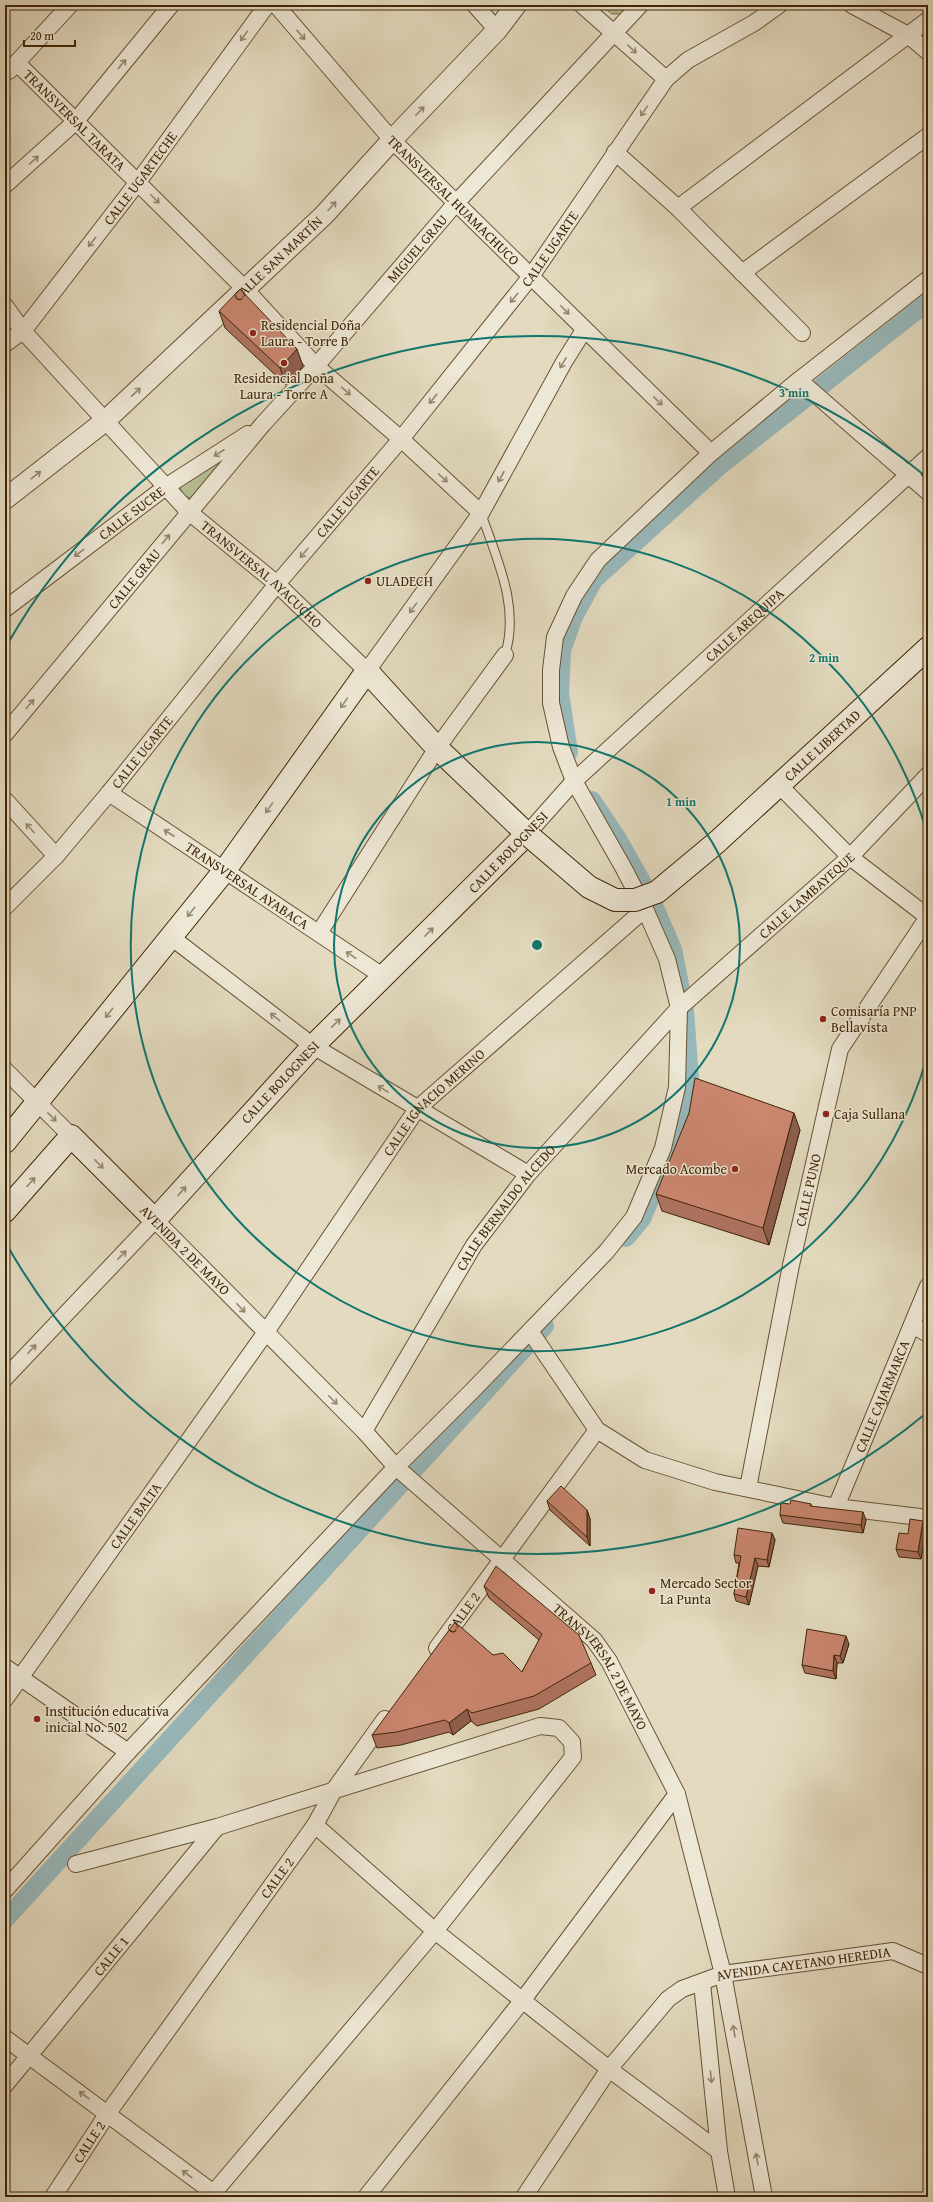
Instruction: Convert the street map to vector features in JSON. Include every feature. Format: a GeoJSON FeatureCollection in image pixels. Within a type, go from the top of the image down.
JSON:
{"type":"FeatureCollection","features":[{"type":"Feature","properties":{"kind":"main road","name":"CALLE LIBERTAD"},"geometry":{"type":"LineString","coordinates":[[527,834],[589,887],[615,900],[635,900],[657,892],[717,842],[928,648]]}},
{"type":"Feature","properties":{"kind":"main road","name":"TRANSVERSAL AYACUCHO"},"geometry":{"type":"LineString","coordinates":[[367,671],[437,748],[527,834]]}},
{"type":"Feature","properties":{"kind":"main road"},"geometry":{"type":"LineString","coordinates":[[5,1142],[225,870],[367,671]]}},
{"type":"Feature","properties":{"kind":"main road","name":"CALLE BOLOGNESI"},"geometry":{"type":"LineString","coordinates":[[155,1220],[313,1046],[527,834]]}},
{"type":"Feature","properties":{"kind":"main road"},"geometry":{"type":"LineString","coordinates":[[5,1211],[71,1136]]}},
{"type":"Feature","properties":{"kind":"main road","name":"AVENIDA 2 DE MAYO"},"geometry":{"type":"LineString","coordinates":[[71,1136],[155,1220]]}},
{"type":"Feature","properties":{"kind":"street"},"geometry":{"type":"LineString","coordinates":[[5,74],[11,65],[70,5]]}},
{"type":"Feature","properties":{"kind":"street"},"geometry":{"type":"LineString","coordinates":[[5,185],[76,122],[171,5]]}},
{"type":"Feature","properties":{"kind":"street","name":"CALLE UGARTECHE"},"geometry":{"type":"LineString","coordinates":[[5,344],[23,331],[138,182],[267,5]]}},
{"type":"Feature","properties":{"kind":"street","name":"TRANSVERSAL HUAMACHUCO"},"geometry":{"type":"LineString","coordinates":[[276,5],[392,140],[532,275],[584,330],[711,453]]}},
{"type":"Feature","properties":{"kind":"street"},"geometry":{"type":"LineString","coordinates":[[475,5],[497,30]]}},
{"type":"Feature","properties":{"kind":"street","name":"CALLE SAN MARTÍN"},"geometry":{"type":"LineString","coordinates":[[5,499],[105,421],[324,215],[392,140],[497,30],[516,5]]}},
{"type":"Feature","properties":{"kind":"street"},"geometry":{"type":"LineString","coordinates":[[582,5],[666,79]]}},
{"type":"Feature","properties":{"kind":"street","name":"MIGUEL GRAU"},"geometry":{"type":"LineString","coordinates":[[263,424],[316,366],[456,203],[613,32],[640,5]]}},
{"type":"Feature","properties":{"kind":"street","name":"CALLE UGARTE"},"geometry":{"type":"LineString","coordinates":[[5,907],[56,856],[109,793],[277,584],[401,439],[532,275],[666,79],[688,60],[754,23],[779,5]]}},
{"type":"Feature","properties":{"kind":"street"},"geometry":{"type":"LineString","coordinates":[[852,5],[908,35],[928,52]]}},
{"type":"Feature","properties":{"kind":"street"},"geometry":{"type":"LineString","coordinates":[[678,208],[928,20]]}},
{"type":"Feature","properties":{"kind":"street","name":"TRANSVERSAL TARATA"},"geometry":{"type":"LineString","coordinates":[[11,65],[76,122],[138,182],[246,290],[316,366],[401,439],[481,513]]}},
{"type":"Feature","properties":{"kind":"street"},"geometry":{"type":"LineString","coordinates":[[742,273],[928,136]]}},
{"type":"Feature","properties":{"kind":"street"},"geometry":{"type":"LineString","coordinates":[[615,152],[678,208],[802,333]]}},
{"type":"Feature","properties":{"kind":"street"},"geometry":{"type":"LineString","coordinates":[[5,1890],[128,1752],[606,1252],[634,1217],[663,1148],[678,1087],[679,1008],[667,958],[645,909],[574,781],[561,747],[551,703],[551,670],[555,637],[574,596],[598,560],[711,453],[799,380],[928,279]]}},
{"type":"Feature","properties":{"kind":"street","name":"TRANSVERSAL AYACUCHO"},"geometry":{"type":"LineString","coordinates":[[5,306],[23,331],[167,486],[189,512],[277,584],[367,671]]}},
{"type":"Feature","properties":{"kind":"street"},"geometry":{"type":"LineString","coordinates":[[367,671],[481,513],[564,362],[584,330]]}},
{"type":"Feature","properties":{"kind":"street"},"geometry":{"type":"LineString","coordinates":[[799,380],[928,492]]}},
{"type":"Feature","properties":{"kind":"street","name":"CALLE SUCRE"},"geometry":{"type":"LineString","coordinates":[[5,609],[167,486],[263,424]]}},
{"type":"Feature","properties":{"kind":"street","name":"CALLE GRAU"},"geometry":{"type":"LineString","coordinates":[[5,734],[263,424]]}},
{"type":"Feature","properties":{"kind":"street","name":"CALLE AREQUIPA"},"geometry":{"type":"LineString","coordinates":[[562,794],[574,781],[928,457]]}},
{"type":"Feature","properties":{"kind":"street"},"geometry":{"type":"LineString","coordinates":[[319,933],[437,748],[505,655]]}},
{"type":"Feature","properties":{"kind":"street","name":"CALLE LAMBAYEQUE"},"geometry":{"type":"LineString","coordinates":[[679,1008],[850,857],[928,775]]}},
{"type":"Feature","properties":{"kind":"street"},"geometry":{"type":"LineString","coordinates":[[779,785],[850,857],[928,917]]}},
{"type":"Feature","properties":{"kind":"street","name":"TRANSVERSAL AYABACA"},"geometry":{"type":"LineString","coordinates":[[109,793],[384,977]]}},
{"type":"Feature","properties":{"kind":"street","name":"CALLE BOLOGNESI"},"geometry":{"type":"LineString","coordinates":[[527,834],[562,794]]}},
{"type":"Feature","properties":{"kind":"street"},"geometry":{"type":"LineString","coordinates":[[5,800],[56,856]]}},
{"type":"Feature","properties":{"kind":"street","name":"CALLE IGNACIO MERINO"},"geometry":{"type":"LineString","coordinates":[[266,1332],[417,1109],[645,909]]}},
{"type":"Feature","properties":{"kind":"street","name":"CALLE PUNO"},"geometry":{"type":"LineString","coordinates":[[748,1488],[791,1265],[840,1049],[928,917]]}},
{"type":"Feature","properties":{"kind":"street"},"geometry":{"type":"LineString","coordinates":[[171,937],[313,1046],[528,1174]]}},
{"type":"Feature","properties":{"kind":"street","name":"CALLE BERNALDO ALCEDO"},"geometry":{"type":"LineString","coordinates":[[364,1431],[474,1246],[528,1174],[679,1008]]}},
{"type":"Feature","properties":{"kind":"street","name":"AVENIDA 2 DE MAYO"},"geometry":{"type":"LineString","coordinates":[[5,1070],[71,1136]]}},
{"type":"Feature","properties":{"kind":"street","name":"CALLE BOLOGNESI"},"geometry":{"type":"LineString","coordinates":[[5,1378],[155,1220]]}},
{"type":"Feature","properties":{"kind":"street","name":"AVENIDA 2 DE MAYO"},"geometry":{"type":"LineString","coordinates":[[155,1220],[364,1431]]}},
{"type":"Feature","properties":{"kind":"street","name":"CALLE CAJARMARCA"},"geometry":{"type":"LineString","coordinates":[[836,1507],[928,1286]]}},
{"type":"Feature","properties":{"kind":"street"},"geometry":{"type":"LineString","coordinates":[[912,1325],[928,1334]]}},
{"type":"Feature","properties":{"kind":"street"},"geometry":{"type":"LineString","coordinates":[[530,1331],[597,1430],[645,1460],[715,1482],[836,1507],[928,1518]]}},
{"type":"Feature","properties":{"kind":"street","name":"CALLE BALTA"},"geometry":{"type":"LineString","coordinates":[[5,1699],[266,1332]]}},
{"type":"Feature","properties":{"kind":"street","name":"CALLE 2"},"geometry":{"type":"LineString","coordinates":[[427,1661],[597,1430]]}},
{"type":"Feature","properties":{"kind":"street","name":"TRANSVERSAL 2 DE MAYO"},"geometry":{"type":"LineString","coordinates":[[364,1431],[398,1468],[594,1640],[609,1661],[677,1794],[723,1974],[764,2197]]}},
{"type":"Feature","properties":{"kind":"street"},"geometry":{"type":"LineString","coordinates":[[5,1667],[20,1679],[128,1752]]}},
{"type":"Feature","properties":{"kind":"street","name":"CALLE 2"},"geometry":{"type":"LineString","coordinates":[[54,2197],[108,2113],[315,1825],[334,1790],[395,1706]]}},
{"type":"Feature","properties":{"kind":"street"},"geometry":{"type":"LineString","coordinates":[[5,2038],[108,2113],[214,2196],[435,1931],[573,1757],[572,1742],[559,1728],[540,1726],[217,1828],[76,1864]]}},
{"type":"Feature","properties":{"kind":"street"},"geometry":{"type":"LineString","coordinates":[[366,2197],[522,2001],[677,1794]]}},
{"type":"Feature","properties":{"kind":"street"},"geometry":{"type":"LineString","coordinates":[[315,1825],[435,1931],[609,2069],[719,2151]]}},
{"type":"Feature","properties":{"kind":"street","name":"CALLE 1"},"geometry":{"type":"LineString","coordinates":[[5,2085],[217,1828]]}},
{"type":"Feature","properties":{"kind":"street","name":"AVENIDA CAYETANO HEREDIA"},"geometry":{"type":"LineString","coordinates":[[524,2197],[609,2069],[668,1999],[682,1989],[702,1983],[723,1974],[893,1951],[928,1966]]}},
{"type":"Feature","properties":{"kind":"street"},"geometry":{"type":"LineString","coordinates":[[702,1983],[719,2151],[727,2197]]}},
{"type":"Feature","properties":{"kind":"street"},"geometry":{"type":"LineString","coordinates":[[713,2197],[724,2181]]}},
{"type":"Feature","properties":{"kind":"lane"},"geometry":{"type":"LineString","coordinates":[[481,513],[509,596],[510,630],[505,655]]}},
{"type":"Feature","properties":{"kind":"green space"},"geometry":{"type":"Polygon","coordinates":[[[600,5],[629,5],[622,14],[612,14],[600,5]]]}},
{"type":"Feature","properties":{"kind":"green space"},"geometry":{"type":"Polygon","coordinates":[[[233,449],[192,499],[184,495],[180,488],[184,483],[233,449]]]}},
{"type":"Feature","properties":{"kind":"building"},"geometry":{"type":"Polygon","coordinates":[[[240,289],[297,349],[280,368],[219,311],[240,289]]]}},
{"type":"Feature","properties":{"kind":"building","name":"Mercado Acombe"},"geometry":{"type":"Polygon","coordinates":[[[695,1078],[794,1113],[763,1228],[656,1194],[689,1113],[695,1078]]]}},
{"type":"Feature","properties":{"kind":"building"},"geometry":{"type":"Polygon","coordinates":[[[561,1486],[587,1510],[587,1537],[547,1501],[561,1486]]]}},
{"type":"Feature","properties":{"kind":"building"},"geometry":{"type":"Polygon","coordinates":[[[791,1500],[811,1504],[810,1506],[863,1512],[861,1525],[780,1515],[781,1503],[790,1504],[791,1500]]]}},
{"type":"Feature","properties":{"kind":"building"},"geometry":{"type":"Polygon","coordinates":[[[910,1519],[923,1521],[918,1552],[896,1549],[899,1533],[908,1534],[910,1519]]]}},
{"type":"Feature","properties":{"kind":"building"},"geometry":{"type":"Polygon","coordinates":[[[738,1528],[772,1533],[767,1560],[755,1558],[746,1597],[734,1594],[741,1556],[734,1555],[738,1528]]]}},
{"type":"Feature","properties":{"kind":"building"},"geometry":{"type":"Polygon","coordinates":[[[496,1566],[579,1635],[591,1663],[534,1696],[472,1713],[467,1709],[449,1723],[445,1720],[397,1732],[372,1735],[455,1622],[493,1655],[503,1653],[522,1672],[542,1634],[484,1586],[496,1566]]]}},
{"type":"Feature","properties":{"kind":"building"},"geometry":{"type":"Polygon","coordinates":[[[807,1629],[846,1636],[840,1656],[834,1655],[833,1671],[802,1665],[807,1629]]]}},
{"type":"Feature","properties":{"kind":"waterway"},"geometry":{"type":"LineString","coordinates":[[569,752],[560,693],[562,650],[574,617],[594,580],[720,466],[928,302]]}},
{"type":"Feature","properties":{"kind":"waterway"},"geometry":{"type":"LineString","coordinates":[[592,800],[618,839],[650,896],[673,949],[685,1010],[690,1079],[668,1157],[642,1219],[626,1238]]}},
{"type":"Feature","properties":{"kind":"waterway"},"geometry":{"type":"LineString","coordinates":[[5,1920],[545,1326]]}},
{"type":"Feature","properties":{"kind":"place","name":"Residencial Doña Laura - Torre B"},"geometry":{"type":"Point","coordinates":[253,333]}},
{"type":"Feature","properties":{"kind":"place","name":"Residencial Doña Laura - Torre A"},"geometry":{"type":"Point","coordinates":[284,363]}},
{"type":"Feature","properties":{"kind":"place","name":"ULADECH"},"geometry":{"type":"Point","coordinates":[368,581]}},
{"type":"Feature","properties":{"kind":"place","name":"Comisaría PNP Bellavista"},"geometry":{"type":"Point","coordinates":[823,1019]}},
{"type":"Feature","properties":{"kind":"place","name":"Caja Sullana"},"geometry":{"type":"Point","coordinates":[826,1114]}},
{"type":"Feature","properties":{"kind":"place","name":"Mercado Acombe"},"geometry":{"type":"Point","coordinates":[735,1169]}},
{"type":"Feature","properties":{"kind":"place","name":"Mercado Sector La Punta"},"geometry":{"type":"Point","coordinates":[652,1591]}},
{"type":"Feature","properties":{"kind":"place","name":"Institución educativa inicial No. 502"},"geometry":{"type":"Point","coordinates":[37,1719]}}]}
